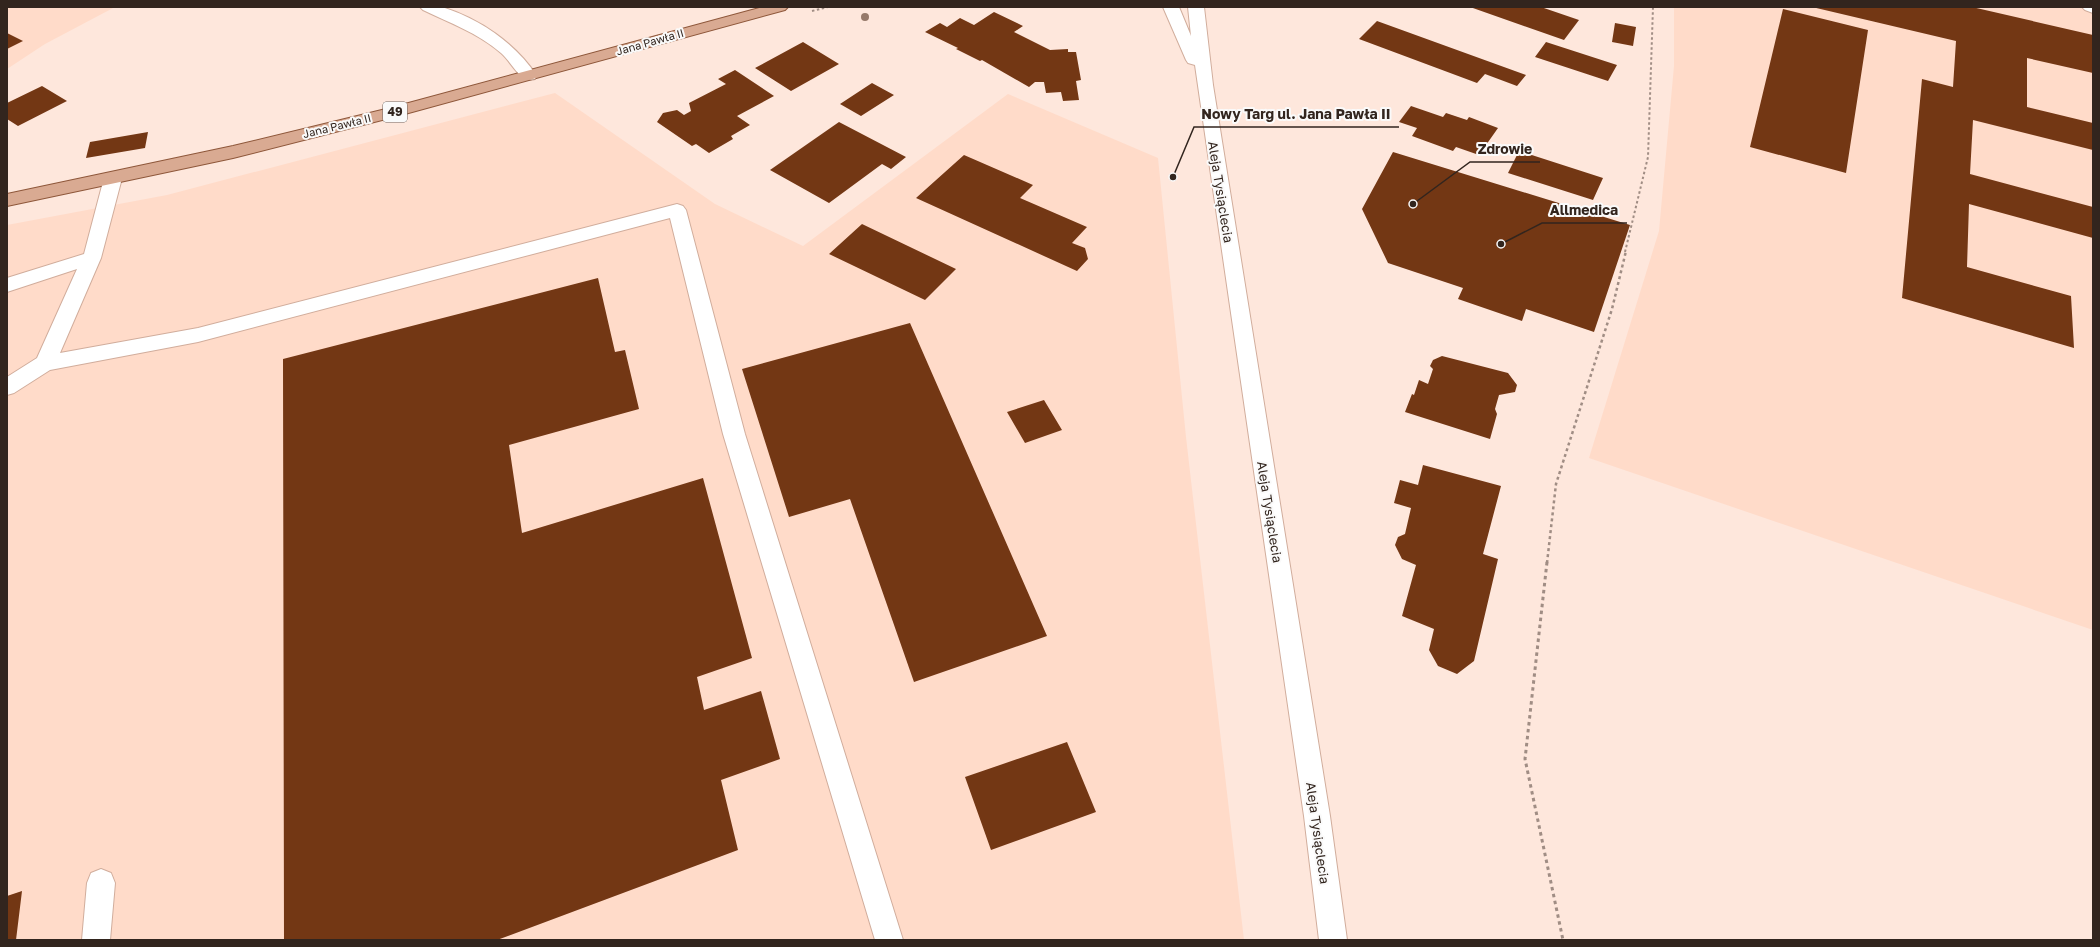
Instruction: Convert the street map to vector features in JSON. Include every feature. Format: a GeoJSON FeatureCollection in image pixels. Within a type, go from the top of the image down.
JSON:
{"type":"FeatureCollection","features":[{"type":"Feature","properties":{"kind":"main road","name":"Jana Pawła II"},"geometry":{"type":"LineString","coordinates":[[7,200],[233,152],[529,76],[780,7]]}},
{"type":"Feature","properties":{"kind":"street"},"geometry":{"type":"LineString","coordinates":[[428,7],[489,35],[517,59],[529,76]]}},
{"type":"Feature","properties":{"kind":"street","name":"Aleja Tysiąclecia"},"geometry":{"type":"LineString","coordinates":[[1171,7],[1205,85]]}},
{"type":"Feature","properties":{"kind":"street","name":"Aleja Tysiąclecia"},"geometry":{"type":"LineString","coordinates":[[1196,7],[1205,85],[1317,816],[1333,940]]}},
{"type":"Feature","properties":{"kind":"street"},"geometry":{"type":"LineString","coordinates":[[45,362],[92,258],[113,178]]}},
{"type":"Feature","properties":{"kind":"street"},"geometry":{"type":"LineString","coordinates":[[7,387],[45,362],[198,334],[677,210],[734,434],[889,940]]}},
{"type":"Feature","properties":{"kind":"street"},"geometry":{"type":"LineString","coordinates":[[7,285],[92,258]]}},
{"type":"Feature","properties":{"kind":"street"},"geometry":{"type":"LineString","coordinates":[[96,940],[101,883]]}},
{"type":"Feature","properties":{"kind":"path"},"geometry":{"type":"LineString","coordinates":[[1563,940],[1524,759],[1556,484],[1612,310],[1648,158],[1653,7]]}},
{"type":"Feature","properties":{"kind":"shaded area"},"geometry":{"type":"Polygon","coordinates":[[[7,7],[115,7],[45,44],[7,69],[7,7]]]}},
{"type":"Feature","properties":{"kind":"shaded area"},"geometry":{"type":"Polygon","coordinates":[[[1674,7],[2093,7],[2093,630],[1589,458],[1659,231],[1674,66],[1674,7]]]}},
{"type":"Feature","properties":{"kind":"shaded area"},"geometry":{"type":"Polygon","coordinates":[[[555,93],[715,204],[803,246],[1008,94],[1158,158],[1186,437],[1244,940],[7,940],[7,225],[167,195],[555,93]]]}},
{"type":"Feature","properties":{"kind":"building"},"geometry":{"type":"Polygon","coordinates":[[[1470,7],[1541,7],[1579,20],[1564,40],[1470,7]]]}},
{"type":"Feature","properties":{"kind":"building"},"geometry":{"type":"Polygon","coordinates":[[[1812,7],[1972,7],[2093,35],[2093,73],[2027,58],[2027,107],[2093,123],[2093,150],[1973,120],[1970,174],[2093,207],[2093,238],[1969,204],[1967,267],[2071,296],[2074,348],[1902,298],[1922,79],[1953,87],[1956,41],[1812,7]]]}},
{"type":"Feature","properties":{"kind":"building"},"geometry":{"type":"Polygon","coordinates":[[[1783,9],[1868,30],[1846,173],[1750,147],[1783,9]]]}},
{"type":"Feature","properties":{"kind":"building"},"geometry":{"type":"Polygon","coordinates":[[[994,12],[1023,26],[1014,32],[1050,50],[1068,49],[1068,52],[1076,52],[1081,80],[1076,81],[1079,100],[1063,101],[1061,92],[1046,93],[1044,82],[1035,82],[1029,87],[982,60],[980,61],[956,49],[958,48],[925,32],[940,23],[947,27],[960,18],[974,25],[994,12]]]}},
{"type":"Feature","properties":{"kind":"building"},"geometry":{"type":"Polygon","coordinates":[[[1377,21],[1526,75],[1517,86],[1485,74],[1477,83],[1359,39],[1377,21]]]}},
{"type":"Feature","properties":{"kind":"building"},"geometry":{"type":"Polygon","coordinates":[[[1615,23],[1636,27],[1633,46],[1612,42],[1615,23]]]}},
{"type":"Feature","properties":{"kind":"building"},"geometry":{"type":"Polygon","coordinates":[[[7,33],[23,41],[7,49],[7,33]]]}},
{"type":"Feature","properties":{"kind":"building"},"geometry":{"type":"Polygon","coordinates":[[[803,42],[839,64],[791,91],[755,68],[803,42]]]}},
{"type":"Feature","properties":{"kind":"building"},"geometry":{"type":"Polygon","coordinates":[[[1546,42],[1617,65],[1608,81],[1535,57],[1546,42]]]}},
{"type":"Feature","properties":{"kind":"building"},"geometry":{"type":"Polygon","coordinates":[[[735,70],[774,96],[737,116],[750,125],[731,136],[733,139],[709,153],[696,144],[692,146],[657,122],[663,113],[677,110],[684,115],[691,111],[689,103],[726,84],[718,79],[735,70]]]}},
{"type":"Feature","properties":{"kind":"building"},"geometry":{"type":"Polygon","coordinates":[[[872,83],[894,95],[861,116],[840,104],[872,83]]]}},
{"type":"Feature","properties":{"kind":"building"},"geometry":{"type":"Polygon","coordinates":[[[42,86],[67,101],[18,126],[7,119],[7,103],[42,86]]]}},
{"type":"Feature","properties":{"kind":"building"},"geometry":{"type":"Polygon","coordinates":[[[1411,106],[1443,117],[1446,113],[1467,120],[1469,117],[1498,128],[1479,155],[1456,147],[1453,151],[1412,136],[1417,128],[1399,122],[1411,106]]]}},
{"type":"Feature","properties":{"kind":"building"},"geometry":{"type":"Polygon","coordinates":[[[839,122],[906,157],[891,169],[882,164],[829,203],[770,170],[839,122]]]}},
{"type":"Feature","properties":{"kind":"building"},"geometry":{"type":"Polygon","coordinates":[[[148,132],[145,148],[86,158],[90,142],[148,132]]]}},
{"type":"Feature","properties":{"kind":"building"},"geometry":{"type":"Polygon","coordinates":[[[1519,151],[1603,178],[1593,200],[1508,173],[1519,151]]]}},
{"type":"Feature","properties":{"kind":"building"},"geometry":{"type":"Polygon","coordinates":[[[1393,152],[1630,225],[1594,332],[1526,309],[1522,321],[1458,299],[1463,288],[1388,263],[1362,209],[1393,152]]]}},
{"type":"Feature","properties":{"kind":"building"},"geometry":{"type":"Polygon","coordinates":[[[964,155],[1033,185],[1020,198],[1087,227],[1072,243],[1085,248],[1088,259],[1077,271],[916,198],[964,155]]]}},
{"type":"Feature","properties":{"kind":"building"},"geometry":{"type":"Polygon","coordinates":[[[862,224],[956,269],[925,300],[829,254],[862,224]]]}},
{"type":"Feature","properties":{"kind":"building"},"geometry":{"type":"Polygon","coordinates":[[[598,278],[615,352],[625,350],[639,409],[509,445],[522,533],[703,478],[752,658],[697,677],[704,710],[761,691],[780,759],[721,780],[738,850],[497,940],[284,940],[283,359],[598,278]]]}},
{"type":"Feature","properties":{"kind":"building"},"geometry":{"type":"Polygon","coordinates":[[[910,323],[1047,636],[914,682],[850,499],[789,517],[742,369],[910,323]]]}},
{"type":"Feature","properties":{"kind":"building"},"geometry":{"type":"Polygon","coordinates":[[[1442,356],[1508,373],[1517,385],[1515,392],[1499,395],[1495,409],[1497,414],[1490,439],[1405,412],[1412,394],[1414,395],[1419,380],[1428,384],[1433,369],[1430,366],[1433,360],[1442,356]]]}},
{"type":"Feature","properties":{"kind":"building"},"geometry":{"type":"Polygon","coordinates":[[[1044,400],[1062,430],[1025,443],[1007,412],[1044,400]]]}},
{"type":"Feature","properties":{"kind":"building"},"geometry":{"type":"Polygon","coordinates":[[[1423,465],[1501,486],[1483,554],[1498,559],[1474,661],[1457,674],[1438,666],[1429,650],[1434,629],[1402,616],[1416,565],[1402,559],[1395,545],[1398,537],[1405,534],[1411,508],[1394,503],[1400,480],[1418,485],[1423,465]]]}},
{"type":"Feature","properties":{"kind":"building"},"geometry":{"type":"Polygon","coordinates":[[[1067,742],[1096,812],[991,850],[965,777],[1067,742]]]}},
{"type":"Feature","properties":{"kind":"building"},"geometry":{"type":"Polygon","coordinates":[[[22,891],[16,940],[7,940],[7,896],[22,891]]]}},
{"type":"Feature","properties":{"kind":"place","name":"Nowy Targ ul. Jana Pawła II"},"geometry":{"type":"Point","coordinates":[1173,177]}},
{"type":"Feature","properties":{"kind":"place","name":"Zdrowie"},"geometry":{"type":"Point","coordinates":[1413,204]}},
{"type":"Feature","properties":{"kind":"place","name":"Allmedica"},"geometry":{"type":"Point","coordinates":[1501,244]}}]}
